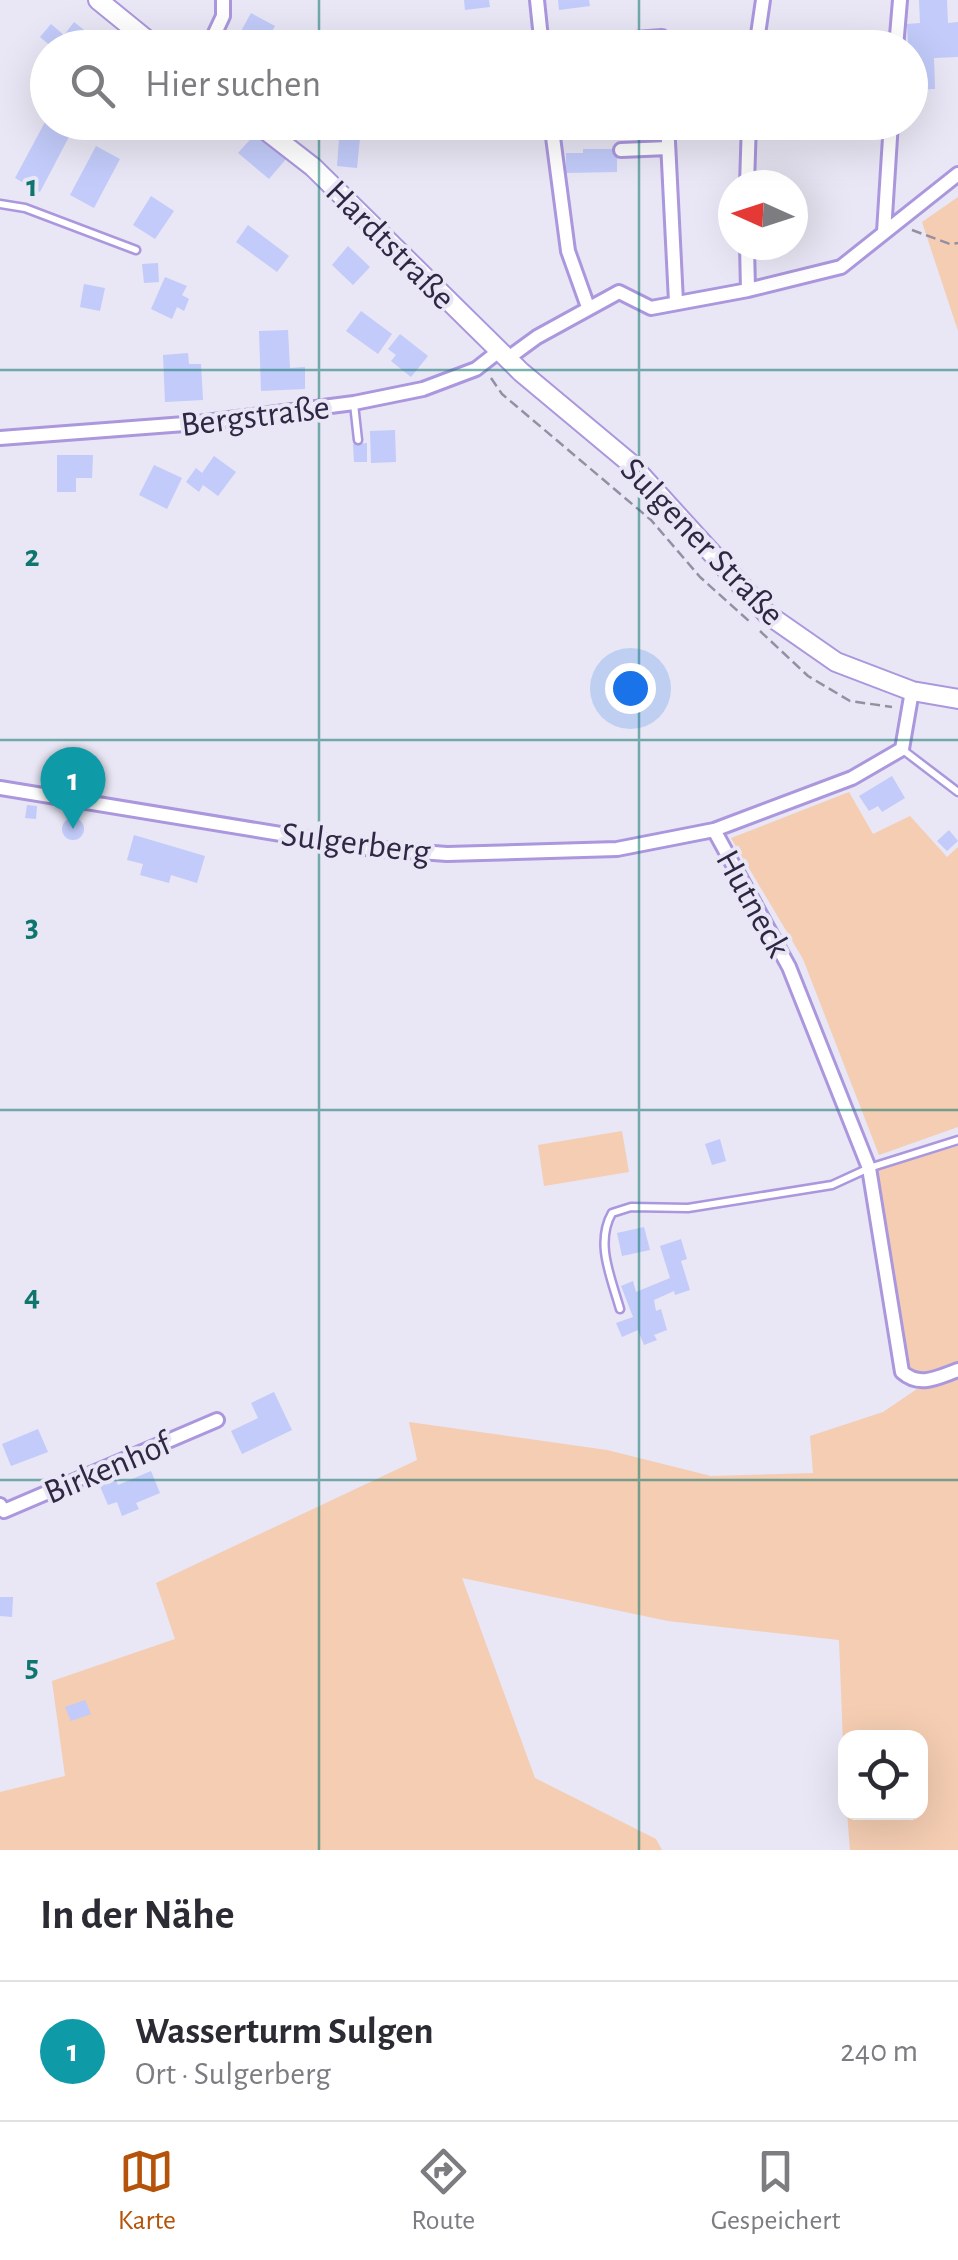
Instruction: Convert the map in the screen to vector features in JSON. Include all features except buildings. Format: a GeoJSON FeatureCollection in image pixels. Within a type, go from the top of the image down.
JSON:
{"type":"FeatureCollection","features":[{"type":"Feature","properties":{"kind":"main road"},"geometry":{"type":"LineString","coordinates":[[98,0],[135,30]]}},
{"type":"Feature","properties":{"kind":"main road","name":"Hardtstraße"},"geometry":{"type":"LineString","coordinates":[[278,140],[313,167],[509,361]]}},
{"type":"Feature","properties":{"kind":"main road","name":"Sulgener Straße"},"geometry":{"type":"LineString","coordinates":[[509,361],[630,463],[767,614],[836,662],[911,700],[958,699]]}},
{"type":"Feature","properties":{"kind":"street"},"geometry":{"type":"LineString","coordinates":[[216,30],[223,16],[223,0]]}},
{"type":"Feature","properties":{"kind":"street"},"geometry":{"type":"LineString","coordinates":[[536,0],[540,30]]}},
{"type":"Feature","properties":{"kind":"street"},"geometry":{"type":"LineString","coordinates":[[759,30],[763,0]]}},
{"type":"Feature","properties":{"kind":"street"},"geometry":{"type":"LineString","coordinates":[[898,30],[900,0]]}},
{"type":"Feature","properties":{"kind":"street"},"geometry":{"type":"LineString","coordinates":[[554,140],[568,251],[588,307],[619,292],[651,308],[841,267],[958,174]]}},
{"type":"Feature","properties":{"kind":"street"},"geometry":{"type":"LineString","coordinates":[[668,140],[676,302]]}},
{"type":"Feature","properties":{"kind":"street"},"geometry":{"type":"LineString","coordinates":[[747,170],[748,140]]}},
{"type":"Feature","properties":{"kind":"street"},"geometry":{"type":"LineString","coordinates":[[890,228],[891,140]]}},
{"type":"Feature","properties":{"kind":"street"},"geometry":{"type":"LineString","coordinates":[[621,150],[668,148]]}},
{"type":"Feature","properties":{"kind":"street"},"geometry":{"type":"LineString","coordinates":[[747,260],[748,290]]}},
{"type":"Feature","properties":{"kind":"street","name":"Bergstraße"},"geometry":{"type":"LineString","coordinates":[[0,438],[198,423],[354,403],[423,389],[482,364],[509,361],[537,337],[588,307]]}},
{"type":"Feature","properties":{"kind":"street"},"geometry":{"type":"LineString","coordinates":[[902,749],[911,700]]}},
{"type":"Feature","properties":{"kind":"street","name":"Hutneck"},"geometry":{"type":"LineString","coordinates":[[902,749],[852,778],[714,830],[789,967],[868,1168],[902,1372],[910,1380],[923,1382],[958,1370]]}},
{"type":"Feature","properties":{"kind":"street","name":"Sulgerberg"},"geometry":{"type":"LineString","coordinates":[[0,788],[366,848],[447,854],[617,849],[714,830]]}},
{"type":"Feature","properties":{"kind":"street","name":"Birkenhof"},"geometry":{"type":"LineString","coordinates":[[0,1505],[4,1511],[217,1420]]}},
{"type":"Feature","properties":{"kind":"lane"},"geometry":{"type":"LineString","coordinates":[[0,204],[25,208],[136,250]]}},
{"type":"Feature","properties":{"kind":"lane"},"geometry":{"type":"LineString","coordinates":[[354,403],[358,440]]}},
{"type":"Feature","properties":{"kind":"lane"},"geometry":{"type":"LineString","coordinates":[[902,749],[958,792]]}},
{"type":"Feature","properties":{"kind":"lane"},"geometry":{"type":"LineString","coordinates":[[620,1309],[605,1253],[603,1228],[612,1213],[631,1207],[688,1208],[832,1186],[868,1168],[958,1140]]}},
{"type":"Feature","properties":{"kind":"path"},"geometry":{"type":"LineString","coordinates":[[890,228],[958,243]]}},
{"type":"Feature","properties":{"kind":"path"},"geometry":{"type":"LineString","coordinates":[[482,364],[502,394],[651,520],[700,577],[808,676],[850,700],[911,700]]}},
{"type":"Feature","properties":{"kind":"shaded area"},"geometry":{"type":"Polygon","coordinates":[[[958,197],[958,331],[922,222],[958,197]]]}},
{"type":"Feature","properties":{"kind":"shaded area"},"geometry":{"type":"Polygon","coordinates":[[[849,792],[873,834],[910,816],[947,857],[958,847],[958,1127],[879,1155],[803,959],[731,838],[849,792]]]}},
{"type":"Feature","properties":{"kind":"shaded area"},"geometry":{"type":"Polygon","coordinates":[[[622,1131],[629,1172],[544,1186],[538,1145],[622,1131]]]}},
{"type":"Feature","properties":{"kind":"shaded area"},"geometry":{"type":"Polygon","coordinates":[[[958,1146],[958,1363],[924,1376],[904,1370],[874,1170],[958,1146]]]}},
{"type":"Feature","properties":{"kind":"shaded area"},"geometry":{"type":"Polygon","coordinates":[[[958,1377],[958,1850],[850,1850],[848,1820],[928,1820],[928,1730],[842,1730],[839,1640],[668,1621],[462,1578],[535,1778],[656,1839],[662,1850],[0,1850],[0,1792],[65,1776],[52,1681],[175,1639],[156,1583],[417,1460],[409,1422],[607,1450],[711,1476],[813,1473],[810,1436],[883,1412],[917,1389],[958,1377]]]}},
{"type":"Feature","properties":{"kind":"place","name":"Wasserturm Sulgen"},"geometry":{"type":"Point","coordinates":[73,829]}}]}
